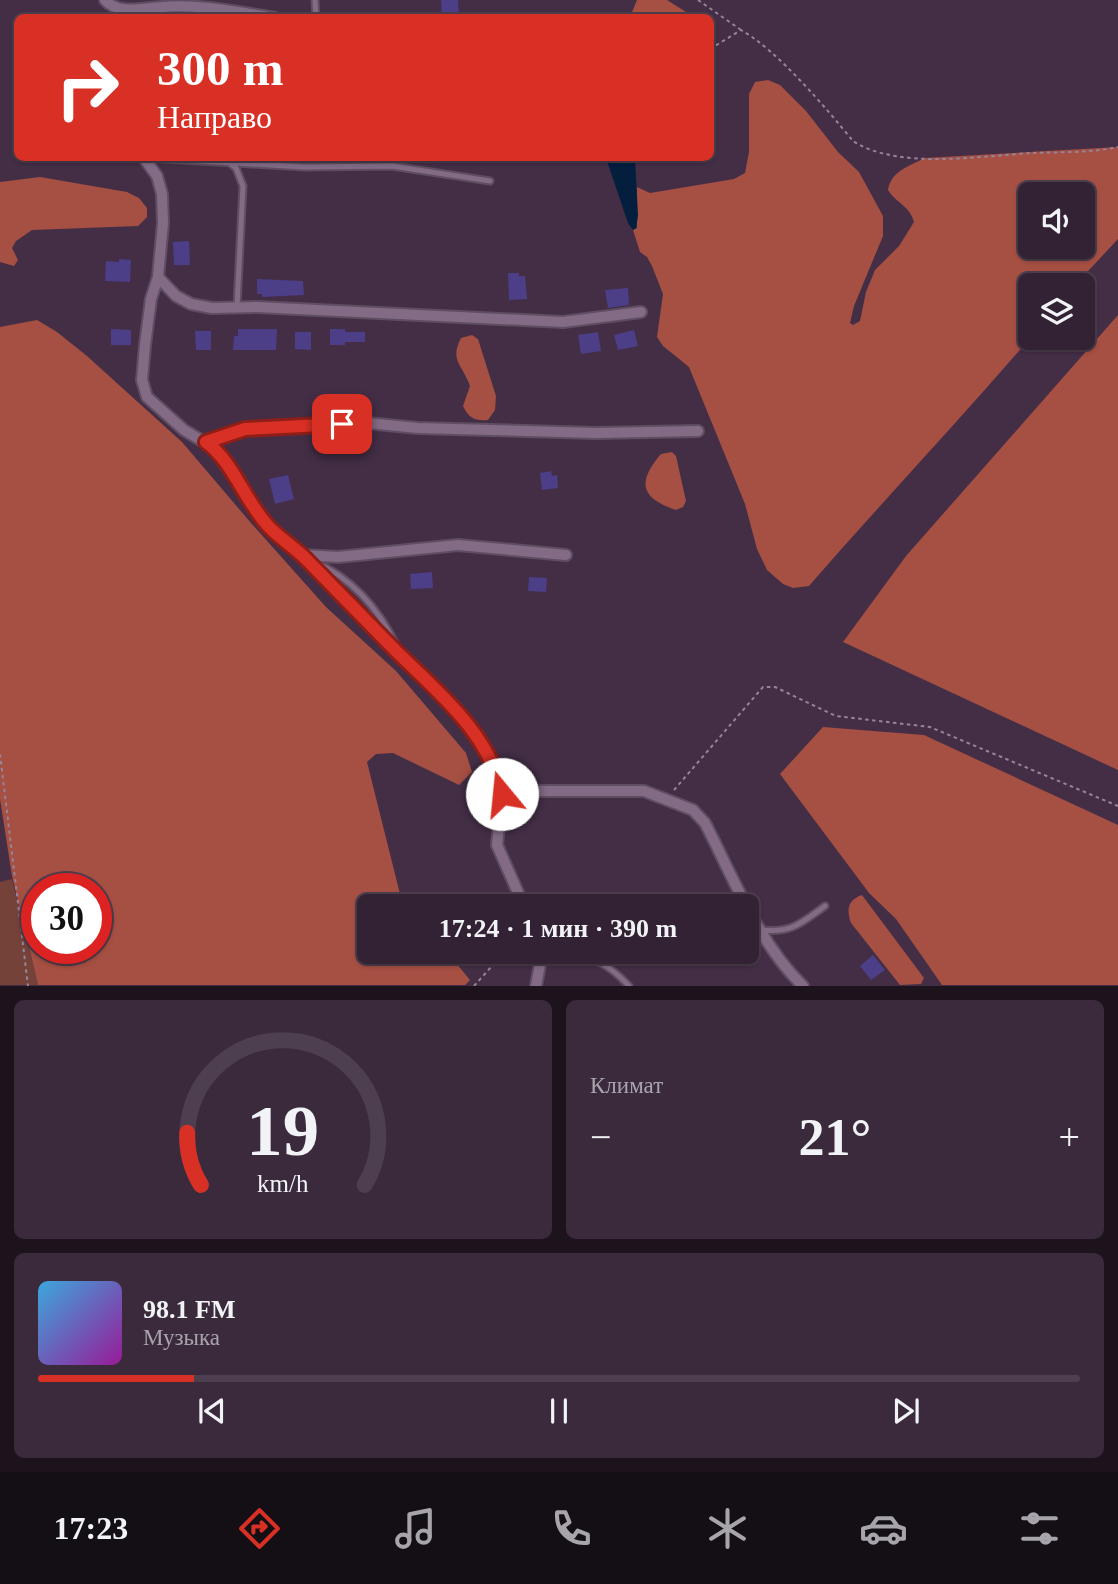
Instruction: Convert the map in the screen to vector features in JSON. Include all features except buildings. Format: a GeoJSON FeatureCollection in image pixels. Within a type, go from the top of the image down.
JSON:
{"type":"FeatureCollection","features":[{"type":"Feature","properties":{"kind":"street"},"geometry":{"type":"LineString","coordinates":[[107,3],[132,10],[191,6],[247,14]]}},
{"type":"Feature","properties":{"kind":"street"},"geometry":{"type":"LineString","coordinates":[[148,161],[157,176],[162,194],[163,223],[158,278],[151,299],[145,345],[142,380],[147,397],[184,430],[206,442],[221,457],[268,527],[304,556],[449,702],[485,748],[498,773],[502,794],[497,845],[519,894]]}},
{"type":"Feature","properties":{"kind":"street"},"geometry":{"type":"LineString","coordinates":[[158,278],[176,296],[191,304],[212,308],[564,322],[641,312]]}},
{"type":"Feature","properties":{"kind":"street"},"geometry":{"type":"LineString","coordinates":[[206,442],[245,429],[317,424],[367,423],[430,428],[596,433],[698,431]]}},
{"type":"Feature","properties":{"kind":"street"},"geometry":{"type":"LineString","coordinates":[[304,556],[349,556],[450,545],[566,555]]}},
{"type":"Feature","properties":{"kind":"street"},"geometry":{"type":"LineString","coordinates":[[498,773],[515,788],[644,791],[693,810],[705,823],[760,930],[782,964],[803,985]]}},
{"type":"Feature","properties":{"kind":"street"},"geometry":{"type":"LineString","coordinates":[[536,985],[540,964]]}},
{"type":"Feature","properties":{"kind":"lane"},"geometry":{"type":"LineString","coordinates":[[227,161],[305,167],[392,166],[490,181]]}},
{"type":"Feature","properties":{"kind":"lane"},"geometry":{"type":"LineString","coordinates":[[227,161],[236,168],[243,186],[237,307]]}},
{"type":"Feature","properties":{"kind":"lane"},"geometry":{"type":"LineString","coordinates":[[760,930],[790,930],[825,906]]}},
{"type":"Feature","properties":{"kind":"lane"},"geometry":{"type":"LineString","coordinates":[[604,964],[629,985]]}},
{"type":"Feature","properties":{"kind":"path"},"geometry":{"type":"LineString","coordinates":[[698,0],[754,37],[798,79],[853,141],[861,146],[886,154],[925,158],[1118,147]]}},
{"type":"Feature","properties":{"kind":"path"},"geometry":{"type":"LineString","coordinates":[[714,47],[741,30]]}},
{"type":"Feature","properties":{"kind":"path"},"geometry":{"type":"LineString","coordinates":[[666,799],[763,687],[775,687],[836,716],[930,727],[1118,806]]}},
{"type":"Feature","properties":{"kind":"path"},"geometry":{"type":"LineString","coordinates":[[0,754],[27,985]]}},
{"type":"Feature","properties":{"kind":"path"},"geometry":{"type":"LineString","coordinates":[[474,985],[497,964]]}},
{"type":"Feature","properties":{"kind":"shaded area"},"geometry":{"type":"Polygon","coordinates":[[[637,0],[667,0],[689,14],[631,14],[637,0]]]}},
{"type":"Feature","properties":{"kind":"shaded area"},"geometry":{"type":"Polygon","coordinates":[[[768,80],[780,85],[806,111],[838,152],[859,172],[883,216],[883,236],[854,306],[850,323],[853,325],[860,321],[866,292],[875,270],[899,246],[914,222],[909,212],[888,190],[893,178],[902,170],[925,158],[1118,147],[1118,239],[1086,273],[1018,273],[1020,350],[809,586],[793,588],[783,584],[767,570],[757,549],[745,504],[689,367],[663,346],[657,337],[663,294],[652,266],[640,252],[633,230],[637,228],[637,187],[650,193],[734,179],[745,173],[749,152],[749,94],[755,82],[768,80]]]}},
{"type":"Feature","properties":{"kind":"shaded area"},"geometry":{"type":"Polygon","coordinates":[[[40,177],[127,192],[139,198],[147,208],[147,217],[138,226],[32,230],[16,241],[12,248],[18,260],[14,266],[0,262],[0,182],[40,177]]]}},
{"type":"Feature","properties":{"kind":"shaded area"},"geometry":{"type":"Polygon","coordinates":[[[1118,315],[1118,770],[843,642],[906,556],[1087,350],[1095,350],[1095,341],[1118,315]]]}},
{"type":"Feature","properties":{"kind":"shaded area"},"geometry":{"type":"Polygon","coordinates":[[[37,320],[87,356],[182,442],[326,607],[396,671],[466,753],[472,772],[459,785],[393,753],[376,754],[367,762],[400,894],[357,894],[357,964],[457,964],[470,980],[465,985],[38,985],[33,964],[112,964],[112,873],[21,873],[21,914],[0,799],[0,327],[37,320]]]}},
{"type":"Feature","properties":{"kind":"shaded area"},"geometry":{"type":"Polygon","coordinates":[[[472,335],[478,339],[496,396],[495,410],[488,420],[472,418],[463,406],[470,386],[458,363],[456,352],[461,338],[472,335]]]}},
{"type":"Feature","properties":{"kind":"shaded area"},"geometry":{"type":"Polygon","coordinates":[[[672,452],[676,456],[686,501],[683,507],[676,510],[655,500],[646,488],[648,473],[653,464],[661,454],[672,452]]]}},
{"type":"Feature","properties":{"kind":"shaded area"},"geometry":{"type":"Polygon","coordinates":[[[823,727],[924,735],[1118,825],[1118,985],[942,985],[896,919],[869,893],[780,774],[823,727]]]}},
{"type":"Feature","properties":{"kind":"shaded area"},"geometry":{"type":"Polygon","coordinates":[[[12,879],[21,916],[21,964],[33,964],[38,985],[0,985],[0,882],[12,879]]]}},
{"type":"Feature","properties":{"kind":"shaded area"},"geometry":{"type":"Polygon","coordinates":[[[862,895],[924,978],[921,984],[900,985],[851,923],[849,906],[862,895]]]}},
{"type":"Feature","properties":{"kind":"water"},"geometry":{"type":"Polygon","coordinates":[[[607,161],[635,161],[638,216],[636,228],[633,230],[628,223],[607,161]]]}},
{"type":"Feature","properties":{"kind":"route"},"geometry":{"type":"LineString","coordinates":[[342,424],[245,429],[206,442],[221,457],[268,527],[305,558],[449,702],[485,748],[498,773],[502,794]]}}]}
